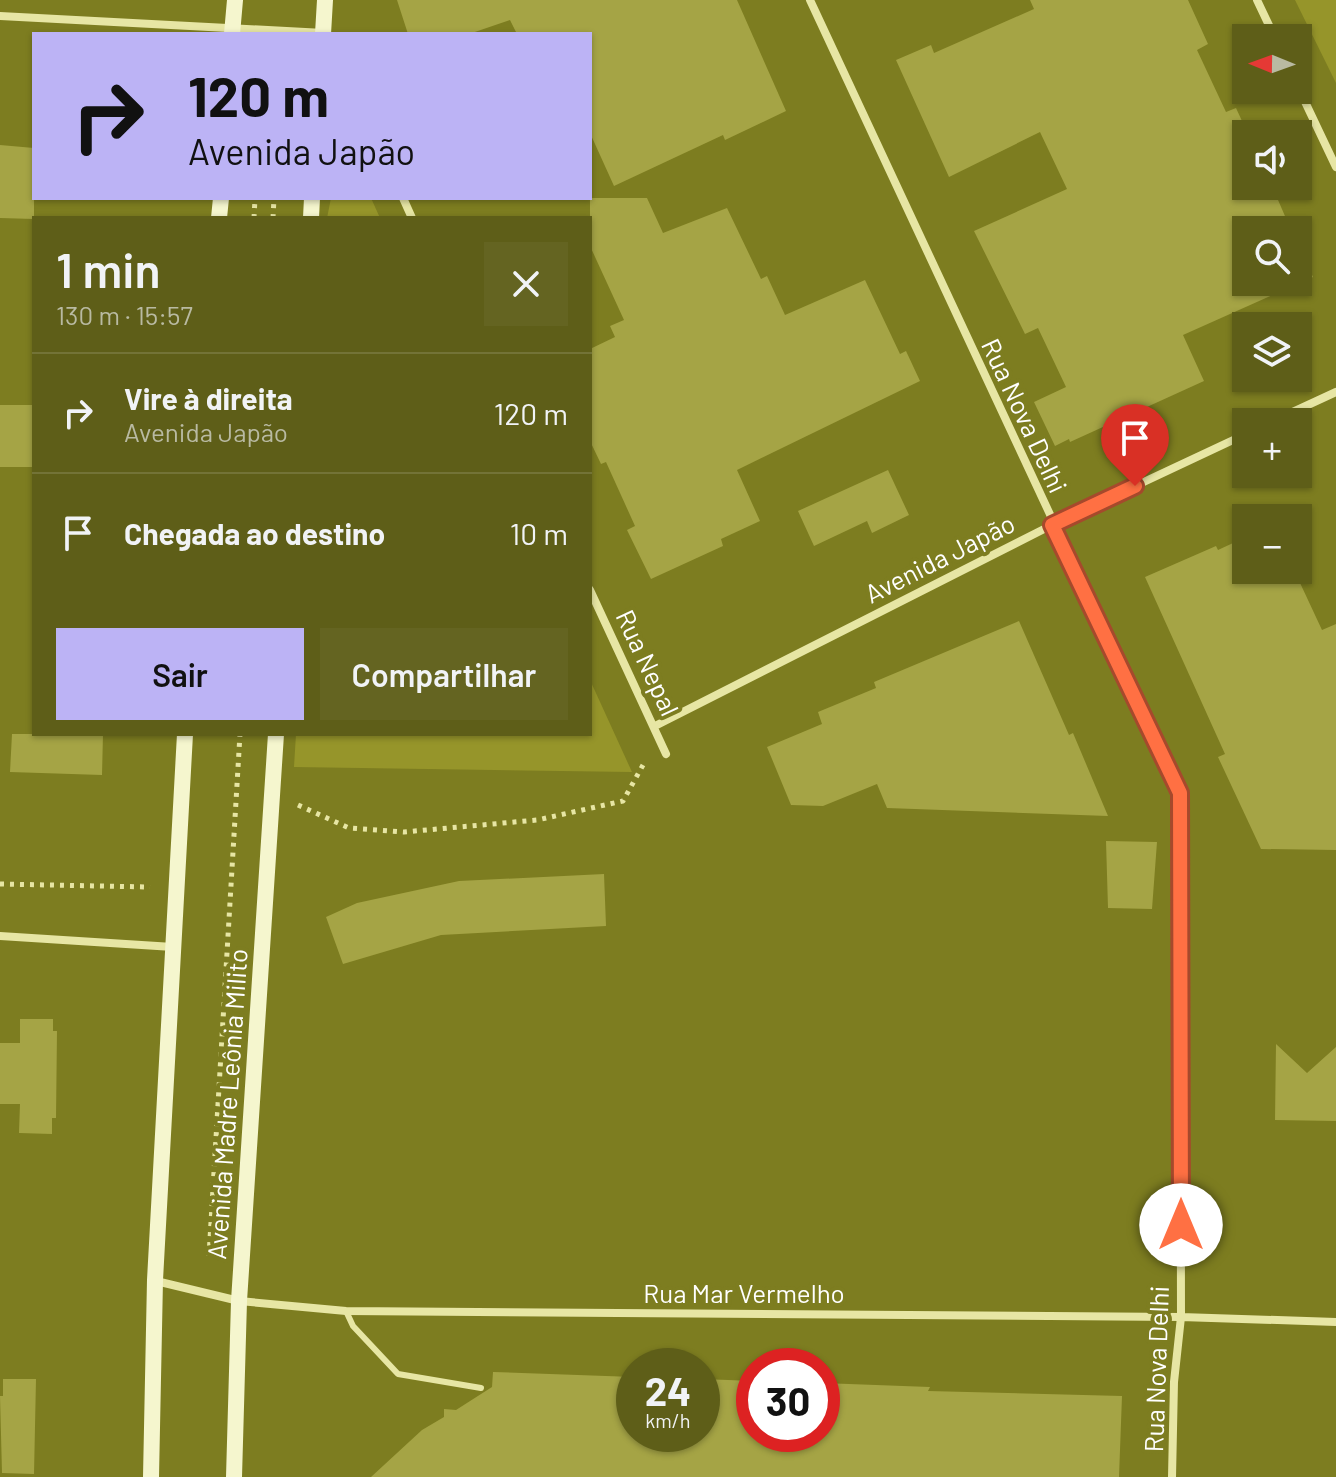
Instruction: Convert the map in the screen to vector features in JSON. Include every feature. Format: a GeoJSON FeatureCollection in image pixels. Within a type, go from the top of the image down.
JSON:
{"type":"FeatureCollection","features":[{"type":"Feature","properties":{"kind":"main road"},"geometry":{"type":"LineString","coordinates":[[232,31],[235,0]]}},
{"type":"Feature","properties":{"kind":"main road"},"geometry":{"type":"LineString","coordinates":[[324,32],[325,0]]}},
{"type":"Feature","properties":{"kind":"main road"},"geometry":{"type":"LineString","coordinates":[[151,1477],[155,1280],[185,736]]}},
{"type":"Feature","properties":{"kind":"main road","name":"Avenida Madre Leônia Milito"},"geometry":{"type":"LineString","coordinates":[[234,1477],[239,1301],[276,736]]}},
{"type":"Feature","properties":{"kind":"street","name":"Rua Nova Delhi"},"geometry":{"type":"LineString","coordinates":[[810,0],[1052,525],[1180,793],[1181,1317],[1174,1382],[1172,1477]]}},
{"type":"Feature","properties":{"kind":"street"},"geometry":{"type":"LineString","coordinates":[[1257,0],[1268,24]]}},
{"type":"Feature","properties":{"kind":"street"},"geometry":{"type":"LineString","coordinates":[[0,16],[263,32]]}},
{"type":"Feature","properties":{"kind":"street"},"geometry":{"type":"LineString","coordinates":[[1306,104],[1336,167]]}},
{"type":"Feature","properties":{"kind":"street"},"geometry":{"type":"LineString","coordinates":[[1301,408],[1336,392]]}},
{"type":"Feature","properties":{"kind":"street","name":"Avenida Japão"},"geometry":{"type":"LineString","coordinates":[[655,726],[1052,525],[1232,441]]}},
{"type":"Feature","properties":{"kind":"street","name":"Rua Nepal"},"geometry":{"type":"LineString","coordinates":[[592,594],[666,754]]}},
{"type":"Feature","properties":{"kind":"street"},"geometry":{"type":"LineString","coordinates":[[0,936],[173,947]]}},
{"type":"Feature","properties":{"kind":"street","name":"Rua Mar Vermelho"},"geometry":{"type":"LineString","coordinates":[[155,1280],[239,1301],[346,1311],[1181,1317],[1336,1322]]}},
{"type":"Feature","properties":{"kind":"lane"},"geometry":{"type":"LineString","coordinates":[[346,1311],[353,1326],[398,1374],[481,1388]]}},
{"type":"Feature","properties":{"kind":"path"},"geometry":{"type":"LineString","coordinates":[[272,791],[349,828],[404,832],[537,820],[623,801],[643,767],[655,726]]}},
{"type":"Feature","properties":{"kind":"path"},"geometry":{"type":"LineString","coordinates":[[208,1294],[212,1181],[240,736]]}},
{"type":"Feature","properties":{"kind":"path"},"geometry":{"type":"LineString","coordinates":[[0,884],[177,887]]}},
{"type":"Feature","properties":{"kind":"shaded area"},"geometry":{"type":"Polygon","coordinates":[[[1295,0],[1336,0],[1336,83],[1312,34],[1312,24],[1307,24],[1295,0]]]}},
{"type":"Feature","properties":{"kind":"shaded area"},"geometry":{"type":"Polygon","coordinates":[[[331,200],[372,200],[379,216],[327,216],[331,200]]]}},
{"type":"Feature","properties":{"kind":"shaded area"},"geometry":{"type":"Polygon","coordinates":[[[592,684],[632,772],[294,767],[296,736],[592,736],[592,684]]]}},
{"type":"Feature","properties":{"kind":"building"},"geometry":{"type":"Polygon","coordinates":[[[397,0],[737,0],[786,111],[725,140],[723,135],[614,186],[592,137],[592,32],[516,32],[510,20],[475,32],[407,32],[397,0]]]}},
{"type":"Feature","properties":{"kind":"building"},"geometry":{"type":"Polygon","coordinates":[[[1030,0],[1188,0],[1208,44],[1197,50],[1226,112],[1236,108],[1242,120],[1232,120],[1232,200],[1278,200],[1285,216],[1232,216],[1232,296],[1270,296],[1183,335],[1204,381],[1055,446],[1034,402],[1066,387],[1038,328],[1025,334],[974,231],[1067,189],[1040,132],[949,177],[896,60],[931,45],[934,53],[1034,9],[1030,0]]]}},
{"type":"Feature","properties":{"kind":"building"},"geometry":{"type":"Polygon","coordinates":[[[0,145],[32,148],[34,216],[32,219],[0,218],[0,145]]]}},
{"type":"Feature","properties":{"kind":"building"},"geometry":{"type":"Polygon","coordinates":[[[592,198],[647,198],[663,233],[727,208],[761,279],[767,276],[785,315],[865,280],[900,354],[906,351],[920,381],[737,470],[760,521],[721,539],[723,546],[651,579],[627,530],[635,526],[606,462],[601,464],[592,445],[592,348],[615,337],[610,326],[624,320],[592,250],[592,198]]]}},
{"type":"Feature","properties":{"kind":"building"},"geometry":{"type":"Polygon","coordinates":[[[0,405],[32,405],[32,467],[0,467],[0,405]]]}},
{"type":"Feature","properties":{"kind":"building"},"geometry":{"type":"Polygon","coordinates":[[[888,470],[909,515],[872,533],[867,521],[814,546],[798,511],[888,470]]]}},
{"type":"Feature","properties":{"kind":"building"},"geometry":{"type":"Polygon","coordinates":[[[1232,544],[1232,584],[1301,584],[1322,630],[1336,624],[1336,850],[1261,849],[1218,757],[1225,754],[1145,577],[1216,546],[1218,550],[1232,544]]]}},
{"type":"Feature","properties":{"kind":"building"},"geometry":{"type":"Polygon","coordinates":[[[1019,621],[1069,735],[1073,733],[1108,816],[887,808],[877,784],[823,806],[791,805],[767,747],[822,724],[818,712],[876,688],[874,682],[1019,621]]]}},
{"type":"Feature","properties":{"kind":"building"},"geometry":{"type":"Polygon","coordinates":[[[12,734],[103,736],[102,775],[10,772],[12,734]]]}},
{"type":"Feature","properties":{"kind":"building"},"geometry":{"type":"Polygon","coordinates":[[[1106,841],[1157,842],[1152,909],[1108,908],[1106,841]]]}},
{"type":"Feature","properties":{"kind":"building"},"geometry":{"type":"Polygon","coordinates":[[[604,874],[606,926],[441,935],[343,964],[326,917],[357,903],[459,881],[604,874]]]}},
{"type":"Feature","properties":{"kind":"building"},"geometry":{"type":"Polygon","coordinates":[[[20,1019],[53,1019],[53,1031],[57,1031],[56,1118],[52,1118],[52,1134],[19,1133],[20,1104],[0,1104],[0,1043],[20,1043],[20,1019]]]}},
{"type":"Feature","properties":{"kind":"building"},"geometry":{"type":"Polygon","coordinates":[[[1276,1044],[1307,1073],[1336,1047],[1336,1121],[1275,1120],[1276,1044]]]}},
{"type":"Feature","properties":{"kind":"building"},"geometry":{"type":"Polygon","coordinates":[[[493,1372],[616,1376],[616,1452],[720,1452],[720,1380],[736,1380],[736,1452],[840,1452],[840,1384],[930,1387],[928,1391],[1122,1396],[1119,1477],[371,1477],[422,1430],[444,1417],[444,1409],[456,1410],[492,1387],[493,1372]]]}},
{"type":"Feature","properties":{"kind":"building"},"geometry":{"type":"Polygon","coordinates":[[[3,1379],[36,1379],[34,1474],[2,1473],[0,1396],[3,1396],[3,1379]]]}},
{"type":"Feature","properties":{"kind":"route"},"geometry":{"type":"LineString","coordinates":[[1135,486],[1052,525],[1180,793],[1181,1225]]}}]}
